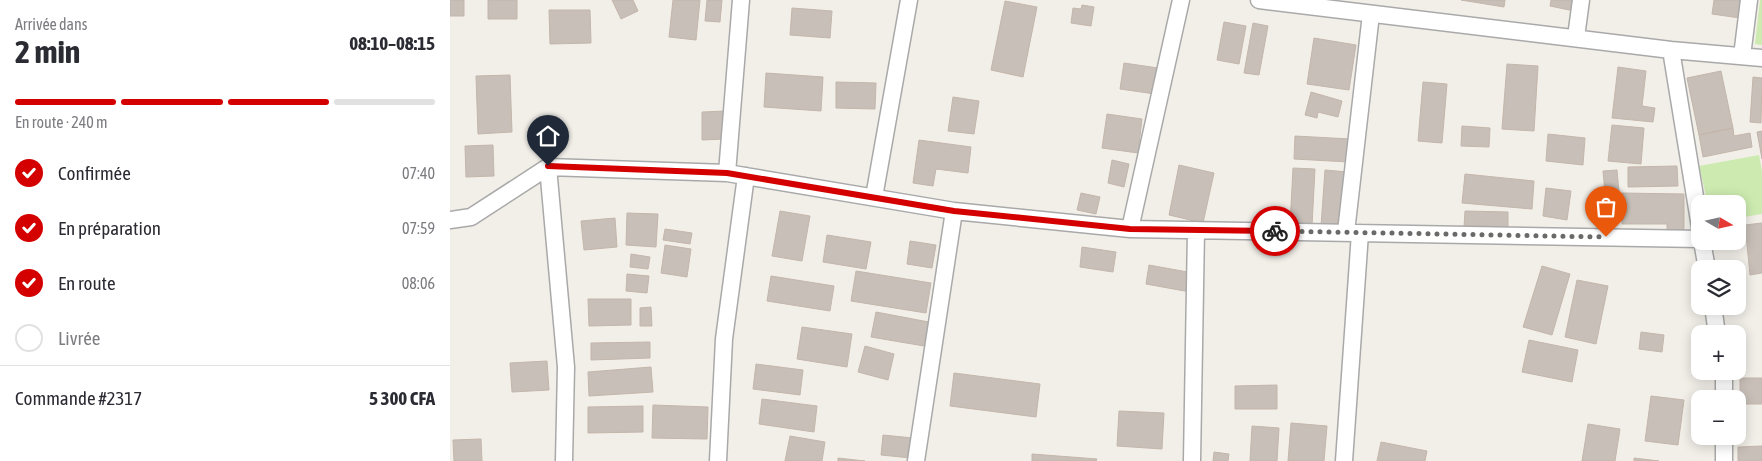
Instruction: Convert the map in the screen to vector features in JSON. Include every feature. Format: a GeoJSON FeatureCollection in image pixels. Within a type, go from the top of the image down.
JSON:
{"type":"FeatureCollection","features":[{"type":"Feature","properties":{"kind":"street"},"geometry":{"type":"LineString","coordinates":[[727,173],[741,0]]}},
{"type":"Feature","properties":{"kind":"street"},"geometry":{"type":"LineString","coordinates":[[874,197],[909,0]]}},
{"type":"Feature","properties":{"kind":"street"},"geometry":{"type":"LineString","coordinates":[[1130,229],[1181,0]]}},
{"type":"Feature","properties":{"kind":"street"},"geometry":{"type":"LineString","coordinates":[[1259,0],[1671,50],[1762,58]]}},
{"type":"Feature","properties":{"kind":"street"},"geometry":{"type":"LineString","coordinates":[[1576,37],[1581,0]]}},
{"type":"Feature","properties":{"kind":"street"},"geometry":{"type":"LineString","coordinates":[[1742,56],[1749,0]]}},
{"type":"Feature","properties":{"kind":"street"},"geometry":{"type":"LineString","coordinates":[[1344,461],[1353,233],[1370,14]]}},
{"type":"Feature","properties":{"kind":"street"},"geometry":{"type":"LineString","coordinates":[[1671,50],[1695,195]]}},
{"type":"Feature","properties":{"kind":"street"},"geometry":{"type":"LineString","coordinates":[[548,166],[566,366],[564,461]]}},
{"type":"Feature","properties":{"kind":"street"},"geometry":{"type":"LineString","coordinates":[[450,220],[471,217],[548,166],[727,173],[954,211],[1130,229],[1691,240]]}},
{"type":"Feature","properties":{"kind":"street"},"geometry":{"type":"LineString","coordinates":[[718,461],[724,339],[746,176]]}},
{"type":"Feature","properties":{"kind":"street"},"geometry":{"type":"LineString","coordinates":[[916,461],[954,211]]}},
{"type":"Feature","properties":{"kind":"street"},"geometry":{"type":"LineString","coordinates":[[1192,461],[1196,230]]}},
{"type":"Feature","properties":{"kind":"street"},"geometry":{"type":"LineString","coordinates":[[1724,445],[1724,461]]}},
{"type":"Feature","properties":{"kind":"green space"},"geometry":{"type":"Polygon","coordinates":[[[1760,0],[1762,0],[1762,45],[1755,44],[1760,0]]]}},
{"type":"Feature","properties":{"kind":"green space"},"geometry":{"type":"Polygon","coordinates":[[[1759,155],[1762,171],[1762,214],[1746,217],[1746,195],[1706,195],[1699,166],[1759,155]]]}},
{"type":"Feature","properties":{"kind":"building"},"geometry":{"type":"Polygon","coordinates":[[[450,0],[464,0],[464,16],[450,16],[450,0]]]}},
{"type":"Feature","properties":{"kind":"building"},"geometry":{"type":"Polygon","coordinates":[[[488,0],[517,0],[517,19],[488,19],[488,0]]]}},
{"type":"Feature","properties":{"kind":"building"},"geometry":{"type":"Polygon","coordinates":[[[612,0],[633,0],[638,11],[621,19],[612,0]]]}},
{"type":"Feature","properties":{"kind":"building"},"geometry":{"type":"Polygon","coordinates":[[[673,0],[700,0],[696,40],[669,37],[673,0]]]}},
{"type":"Feature","properties":{"kind":"building"},"geometry":{"type":"Polygon","coordinates":[[[707,0],[722,0],[720,22],[705,21],[707,0]]]}},
{"type":"Feature","properties":{"kind":"building"},"geometry":{"type":"Polygon","coordinates":[[[1461,0],[1505,0],[1504,7],[1461,0]]]}},
{"type":"Feature","properties":{"kind":"building"},"geometry":{"type":"Polygon","coordinates":[[[1551,0],[1576,0],[1574,11],[1550,6],[1551,0]]]}},
{"type":"Feature","properties":{"kind":"building"},"geometry":{"type":"Polygon","coordinates":[[[1714,0],[1743,0],[1740,18],[1712,14],[1714,0]]]}},
{"type":"Feature","properties":{"kind":"building"},"geometry":{"type":"Polygon","coordinates":[[[1005,1],[1037,7],[1023,77],[991,70],[1005,1]]]}},
{"type":"Feature","properties":{"kind":"building"},"geometry":{"type":"Polygon","coordinates":[[[1082,5],[1094,7],[1091,26],[1071,23],[1073,8],[1081,9],[1082,5]]]}},
{"type":"Feature","properties":{"kind":"building"},"geometry":{"type":"Polygon","coordinates":[[[792,8],[832,11],[830,38],[790,35],[792,8]]]}},
{"type":"Feature","properties":{"kind":"building"},"geometry":{"type":"Polygon","coordinates":[[[549,10],[590,10],[591,43],[550,44],[549,10]]]}},
{"type":"Feature","properties":{"kind":"building"},"geometry":{"type":"Polygon","coordinates":[[[1224,22],[1246,26],[1239,64],[1217,60],[1224,22]]]}},
{"type":"Feature","properties":{"kind":"building"},"geometry":{"type":"Polygon","coordinates":[[[1253,23],[1268,26],[1259,75],[1244,73],[1253,23]]]}},
{"type":"Feature","properties":{"kind":"building"},"geometry":{"type":"Polygon","coordinates":[[[1314,38],[1356,45],[1349,90],[1307,84],[1314,38]]]}},
{"type":"Feature","properties":{"kind":"building"},"geometry":{"type":"Polygon","coordinates":[[[1124,63],[1158,68],[1155,94],[1120,89],[1124,63]]]}},
{"type":"Feature","properties":{"kind":"building"},"geometry":{"type":"Polygon","coordinates":[[[1507,64],[1538,66],[1534,131],[1502,129],[1507,64]]]}},
{"type":"Feature","properties":{"kind":"building"},"geometry":{"type":"Polygon","coordinates":[[[1618,67],[1646,71],[1642,106],[1655,108],[1653,122],[1612,118],[1618,67]]]}},
{"type":"Feature","properties":{"kind":"building"},"geometry":{"type":"Polygon","coordinates":[[[1721,71],[1733,128],[1699,135],[1687,78],[1721,71]]]}},
{"type":"Feature","properties":{"kind":"building"},"geometry":{"type":"Polygon","coordinates":[[[766,73],[823,77],[821,111],[764,107],[766,73]]]}},
{"type":"Feature","properties":{"kind":"building"},"geometry":{"type":"Polygon","coordinates":[[[510,75],[512,132],[478,134],[476,76],[510,75]]]}},
{"type":"Feature","properties":{"kind":"building"},"geometry":{"type":"Polygon","coordinates":[[[1753,77],[1762,78],[1761,123],[1750,122],[1753,77]]]}},
{"type":"Feature","properties":{"kind":"building"},"geometry":{"type":"Polygon","coordinates":[[[836,82],[876,83],[875,109],[836,108],[836,82]]]}},
{"type":"Feature","properties":{"kind":"building"},"geometry":{"type":"Polygon","coordinates":[[[1423,82],[1447,84],[1442,143],[1418,141],[1423,82]]]}},
{"type":"Feature","properties":{"kind":"building"},"geometry":{"type":"Polygon","coordinates":[[[1311,92],[1342,101],[1338,117],[1318,112],[1317,118],[1305,115],[1311,92]]]}},
{"type":"Feature","properties":{"kind":"building"},"geometry":{"type":"Polygon","coordinates":[[[953,97],[979,101],[974,134],[948,131],[953,97]]]}},
{"type":"Feature","properties":{"kind":"building"},"geometry":{"type":"Polygon","coordinates":[[[725,111],[725,139],[702,140],[702,112],[725,111]]]}},
{"type":"Feature","properties":{"kind":"building"},"geometry":{"type":"Polygon","coordinates":[[[1107,114],[1142,119],[1138,153],[1102,148],[1107,114]]]}},
{"type":"Feature","properties":{"kind":"building"},"geometry":{"type":"Polygon","coordinates":[[[1612,125],[1644,128],[1641,164],[1608,161],[1612,125]]]}},
{"type":"Feature","properties":{"kind":"building"},"geometry":{"type":"Polygon","coordinates":[[[1462,126],[1490,128],[1489,147],[1461,146],[1462,126]]]}},
{"type":"Feature","properties":{"kind":"building"},"geometry":{"type":"Polygon","coordinates":[[[1733,128],[1734,136],[1750,133],[1752,147],[1703,157],[1699,135],[1733,128]]]}},
{"type":"Feature","properties":{"kind":"building"},"geometry":{"type":"Polygon","coordinates":[[[1762,131],[1762,159],[1757,132],[1762,131]]]}},
{"type":"Feature","properties":{"kind":"building"},"geometry":{"type":"Polygon","coordinates":[[[1548,134],[1585,138],[1583,165],[1546,161],[1548,134]]]}},
{"type":"Feature","properties":{"kind":"building"},"geometry":{"type":"Polygon","coordinates":[[[1295,136],[1350,139],[1349,162],[1294,159],[1295,136]]]}},
{"type":"Feature","properties":{"kind":"building"},"geometry":{"type":"Polygon","coordinates":[[[919,140],[971,147],[968,173],[936,169],[933,186],[913,183],[919,140]]]}},
{"type":"Feature","properties":{"kind":"building"},"geometry":{"type":"Polygon","coordinates":[[[493,145],[494,176],[466,177],[465,146],[493,145]]]}},
{"type":"Feature","properties":{"kind":"building"},"geometry":{"type":"Polygon","coordinates":[[[1112,160],[1129,164],[1124,187],[1108,183],[1112,160]]]}},
{"type":"Feature","properties":{"kind":"building"},"geometry":{"type":"Polygon","coordinates":[[[1179,165],[1214,173],[1203,223],[1169,215],[1179,165]]]}},
{"type":"Feature","properties":{"kind":"building"},"geometry":{"type":"Polygon","coordinates":[[[1677,166],[1678,186],[1628,187],[1628,167],[1677,166]]]}},
{"type":"Feature","properties":{"kind":"building"},"geometry":{"type":"Polygon","coordinates":[[[1293,168],[1315,169],[1312,226],[1290,225],[1293,168]]]}},
{"type":"Feature","properties":{"kind":"building"},"geometry":{"type":"Polygon","coordinates":[[[1325,170],[1348,172],[1344,227],[1321,226],[1325,170]]]}},
{"type":"Feature","properties":{"kind":"building"},"geometry":{"type":"Polygon","coordinates":[[[1617,170],[1619,192],[1605,193],[1603,171],[1617,170]]]}},
{"type":"Feature","properties":{"kind":"building"},"geometry":{"type":"Polygon","coordinates":[[[1465,174],[1534,181],[1532,209],[1462,203],[1465,174]]]}},
{"type":"Feature","properties":{"kind":"building"},"geometry":{"type":"Polygon","coordinates":[[[1546,188],[1571,191],[1567,220],[1543,216],[1546,188]]]}},
{"type":"Feature","properties":{"kind":"building"},"geometry":{"type":"Polygon","coordinates":[[[1081,193],[1100,197],[1096,214],[1077,210],[1081,193]]]}},
{"type":"Feature","properties":{"kind":"building"},"geometry":{"type":"Polygon","coordinates":[[[1622,193],[1684,194],[1684,231],[1667,231],[1667,224],[1622,224],[1622,193]]]}},
{"type":"Feature","properties":{"kind":"building"},"geometry":{"type":"Polygon","coordinates":[[[780,211],[810,216],[802,261],[772,256],[780,211]]]}},
{"type":"Feature","properties":{"kind":"building"},"geometry":{"type":"Polygon","coordinates":[[[1465,211],[1508,212],[1508,229],[1464,227],[1465,211]]]}},
{"type":"Feature","properties":{"kind":"building"},"geometry":{"type":"Polygon","coordinates":[[[627,213],[658,214],[656,247],[626,245],[627,213]]]}},
{"type":"Feature","properties":{"kind":"building"},"geometry":{"type":"Polygon","coordinates":[[[615,218],[617,247],[584,250],[581,221],[615,218]]]}},
{"type":"Feature","properties":{"kind":"building"},"geometry":{"type":"Polygon","coordinates":[[[1762,223],[1762,273],[1750,275],[1746,225],[1762,223]]]}},
{"type":"Feature","properties":{"kind":"building"},"geometry":{"type":"Polygon","coordinates":[[[665,229],[692,233],[690,244],[663,240],[665,229]]]}},
{"type":"Feature","properties":{"kind":"building"},"geometry":{"type":"Polygon","coordinates":[[[827,235],[871,242],[866,269],[823,262],[827,235]]]}},
{"type":"Feature","properties":{"kind":"building"},"geometry":{"type":"Polygon","coordinates":[[[910,241],[936,245],[932,268],[907,264],[910,241]]]}},
{"type":"Feature","properties":{"kind":"building"},"geometry":{"type":"Polygon","coordinates":[[[665,245],[691,249],[687,277],[661,273],[665,245]]]}},
{"type":"Feature","properties":{"kind":"building"},"geometry":{"type":"Polygon","coordinates":[[[1082,247],[1116,252],[1113,272],[1080,267],[1082,247]]]}},
{"type":"Feature","properties":{"kind":"building"},"geometry":{"type":"Polygon","coordinates":[[[631,254],[650,257],[648,269],[630,267],[631,254]]]}},
{"type":"Feature","properties":{"kind":"building"},"geometry":{"type":"Polygon","coordinates":[[[1149,265],[1193,273],[1190,292],[1146,284],[1149,265]]]}},
{"type":"Feature","properties":{"kind":"building"},"geometry":{"type":"Polygon","coordinates":[[[1542,266],[1570,274],[1552,335],[1523,327],[1542,266]]]}},
{"type":"Feature","properties":{"kind":"building"},"geometry":{"type":"Polygon","coordinates":[[[856,271],[931,283],[926,313],[851,301],[856,271]]]}},
{"type":"Feature","properties":{"kind":"building"},"geometry":{"type":"Polygon","coordinates":[[[627,274],[649,276],[647,293],[626,291],[627,274]]]}},
{"type":"Feature","properties":{"kind":"building"},"geometry":{"type":"Polygon","coordinates":[[[771,276],[834,286],[830,311],[767,301],[771,276]]]}},
{"type":"Feature","properties":{"kind":"building"},"geometry":{"type":"Polygon","coordinates":[[[1577,280],[1608,286],[1596,344],[1565,337],[1577,280]]]}},
{"type":"Feature","properties":{"kind":"building"},"geometry":{"type":"Polygon","coordinates":[[[588,299],[631,299],[631,325],[589,326],[588,299]]]}},
{"type":"Feature","properties":{"kind":"building"},"geometry":{"type":"Polygon","coordinates":[[[651,307],[652,326],[640,326],[640,308],[651,307]]]}},
{"type":"Feature","properties":{"kind":"building"},"geometry":{"type":"Polygon","coordinates":[[[876,312],[934,323],[930,347],[871,337],[876,312]]]}},
{"type":"Feature","properties":{"kind":"building"},"geometry":{"type":"Polygon","coordinates":[[[802,327],[852,334],[847,367],[797,359],[802,327]]]}},
{"type":"Feature","properties":{"kind":"building"},"geometry":{"type":"Polygon","coordinates":[[[1641,332],[1664,335],[1662,352],[1639,349],[1641,332]]]}},
{"type":"Feature","properties":{"kind":"building"},"geometry":{"type":"Polygon","coordinates":[[[1529,340],[1578,350],[1572,382],[1522,372],[1529,340]]]}},
{"type":"Feature","properties":{"kind":"building"},"geometry":{"type":"Polygon","coordinates":[[[650,342],[650,358],[591,360],[591,343],[650,342]]]}},
{"type":"Feature","properties":{"kind":"building"},"geometry":{"type":"Polygon","coordinates":[[[865,346],[894,354],[888,380],[858,372],[865,346]]]}},
{"type":"Feature","properties":{"kind":"building"},"geometry":{"type":"Polygon","coordinates":[[[547,361],[549,390],[512,392],[510,363],[547,361]]]}},
{"type":"Feature","properties":{"kind":"building"},"geometry":{"type":"Polygon","coordinates":[[[756,364],[803,370],[800,395],[753,389],[756,364]]]}},
{"type":"Feature","properties":{"kind":"building"},"geometry":{"type":"Polygon","coordinates":[[[651,367],[653,392],[589,396],[588,372],[651,367]]]}},
{"type":"Feature","properties":{"kind":"building"},"geometry":{"type":"Polygon","coordinates":[[[954,373],[1040,384],[1036,417],[950,406],[954,373]]]}},
{"type":"Feature","properties":{"kind":"building"},"geometry":{"type":"Polygon","coordinates":[[[1762,378],[1762,404],[1746,404],[1746,390],[1740,390],[1740,380],[1762,378]]]}},
{"type":"Feature","properties":{"kind":"building"},"geometry":{"type":"Polygon","coordinates":[[[1277,385],[1277,409],[1235,409],[1235,386],[1277,385]]]}},
{"type":"Feature","properties":{"kind":"building"},"geometry":{"type":"Polygon","coordinates":[[[1651,396],[1684,400],[1678,445],[1645,441],[1651,396]]]}},
{"type":"Feature","properties":{"kind":"building"},"geometry":{"type":"Polygon","coordinates":[[[762,399],[817,406],[814,432],[759,424],[762,399]]]}},
{"type":"Feature","properties":{"kind":"building"},"geometry":{"type":"Polygon","coordinates":[[[653,405],[708,407],[707,439],[652,438],[653,405]]]}},
{"type":"Feature","properties":{"kind":"building"},"geometry":{"type":"Polygon","coordinates":[[[643,406],[643,432],[588,433],[588,407],[643,406]]]}},
{"type":"Feature","properties":{"kind":"building"},"geometry":{"type":"Polygon","coordinates":[[[1119,411],[1164,413],[1162,449],[1117,446],[1119,411]]]}},
{"type":"Feature","properties":{"kind":"building"},"geometry":{"type":"Polygon","coordinates":[[[1291,423],[1327,426],[1324,461],[1288,461],[1291,423]]]}},
{"type":"Feature","properties":{"kind":"building"},"geometry":{"type":"Polygon","coordinates":[[[1588,424],[1620,429],[1615,461],[1582,461],[1588,424]]]}},
{"type":"Feature","properties":{"kind":"building"},"geometry":{"type":"Polygon","coordinates":[[[1252,426],[1279,428],[1277,461],[1250,461],[1252,426]]]}},
{"type":"Feature","properties":{"kind":"building"},"geometry":{"type":"Polygon","coordinates":[[[883,435],[913,438],[911,458],[881,455],[883,435]]]}},
{"type":"Feature","properties":{"kind":"building"},"geometry":{"type":"Polygon","coordinates":[[[790,436],[825,442],[822,461],[785,461],[790,436]]]}},
{"type":"Feature","properties":{"kind":"building"},"geometry":{"type":"Polygon","coordinates":[[[481,439],[482,461],[454,461],[453,440],[481,439]]]}},
{"type":"Feature","properties":{"kind":"building"},"geometry":{"type":"Polygon","coordinates":[[[1381,442],[1427,451],[1425,461],[1377,461],[1381,442]]]}},
{"type":"Feature","properties":{"kind":"building"},"geometry":{"type":"Polygon","coordinates":[[[1762,446],[1762,461],[1738,461],[1738,447],[1762,446]]]}},
{"type":"Feature","properties":{"kind":"building"},"geometry":{"type":"Polygon","coordinates":[[[1214,452],[1229,454],[1228,461],[1213,461],[1214,452]]]}},
{"type":"Feature","properties":{"kind":"building"},"geometry":{"type":"Polygon","coordinates":[[[1032,454],[1097,459],[1096,461],[1032,461],[1032,454]]]}},
{"type":"Feature","properties":{"kind":"building"},"geometry":{"type":"Polygon","coordinates":[[[838,458],[865,461],[838,461],[838,458]]]}},
{"type":"Feature","properties":{"kind":"building"},"geometry":{"type":"Polygon","coordinates":[[[1634,458],[1659,461],[1634,461],[1634,458]]]}},
{"type":"Feature","properties":{"kind":"way so far"},"geometry":{"type":"LineString","coordinates":[[1275,231],[1606,237]]}},
{"type":"Feature","properties":{"kind":"route"},"geometry":{"type":"LineString","coordinates":[[548,166],[727,173],[954,211],[1130,229],[1275,231]]}}]}
